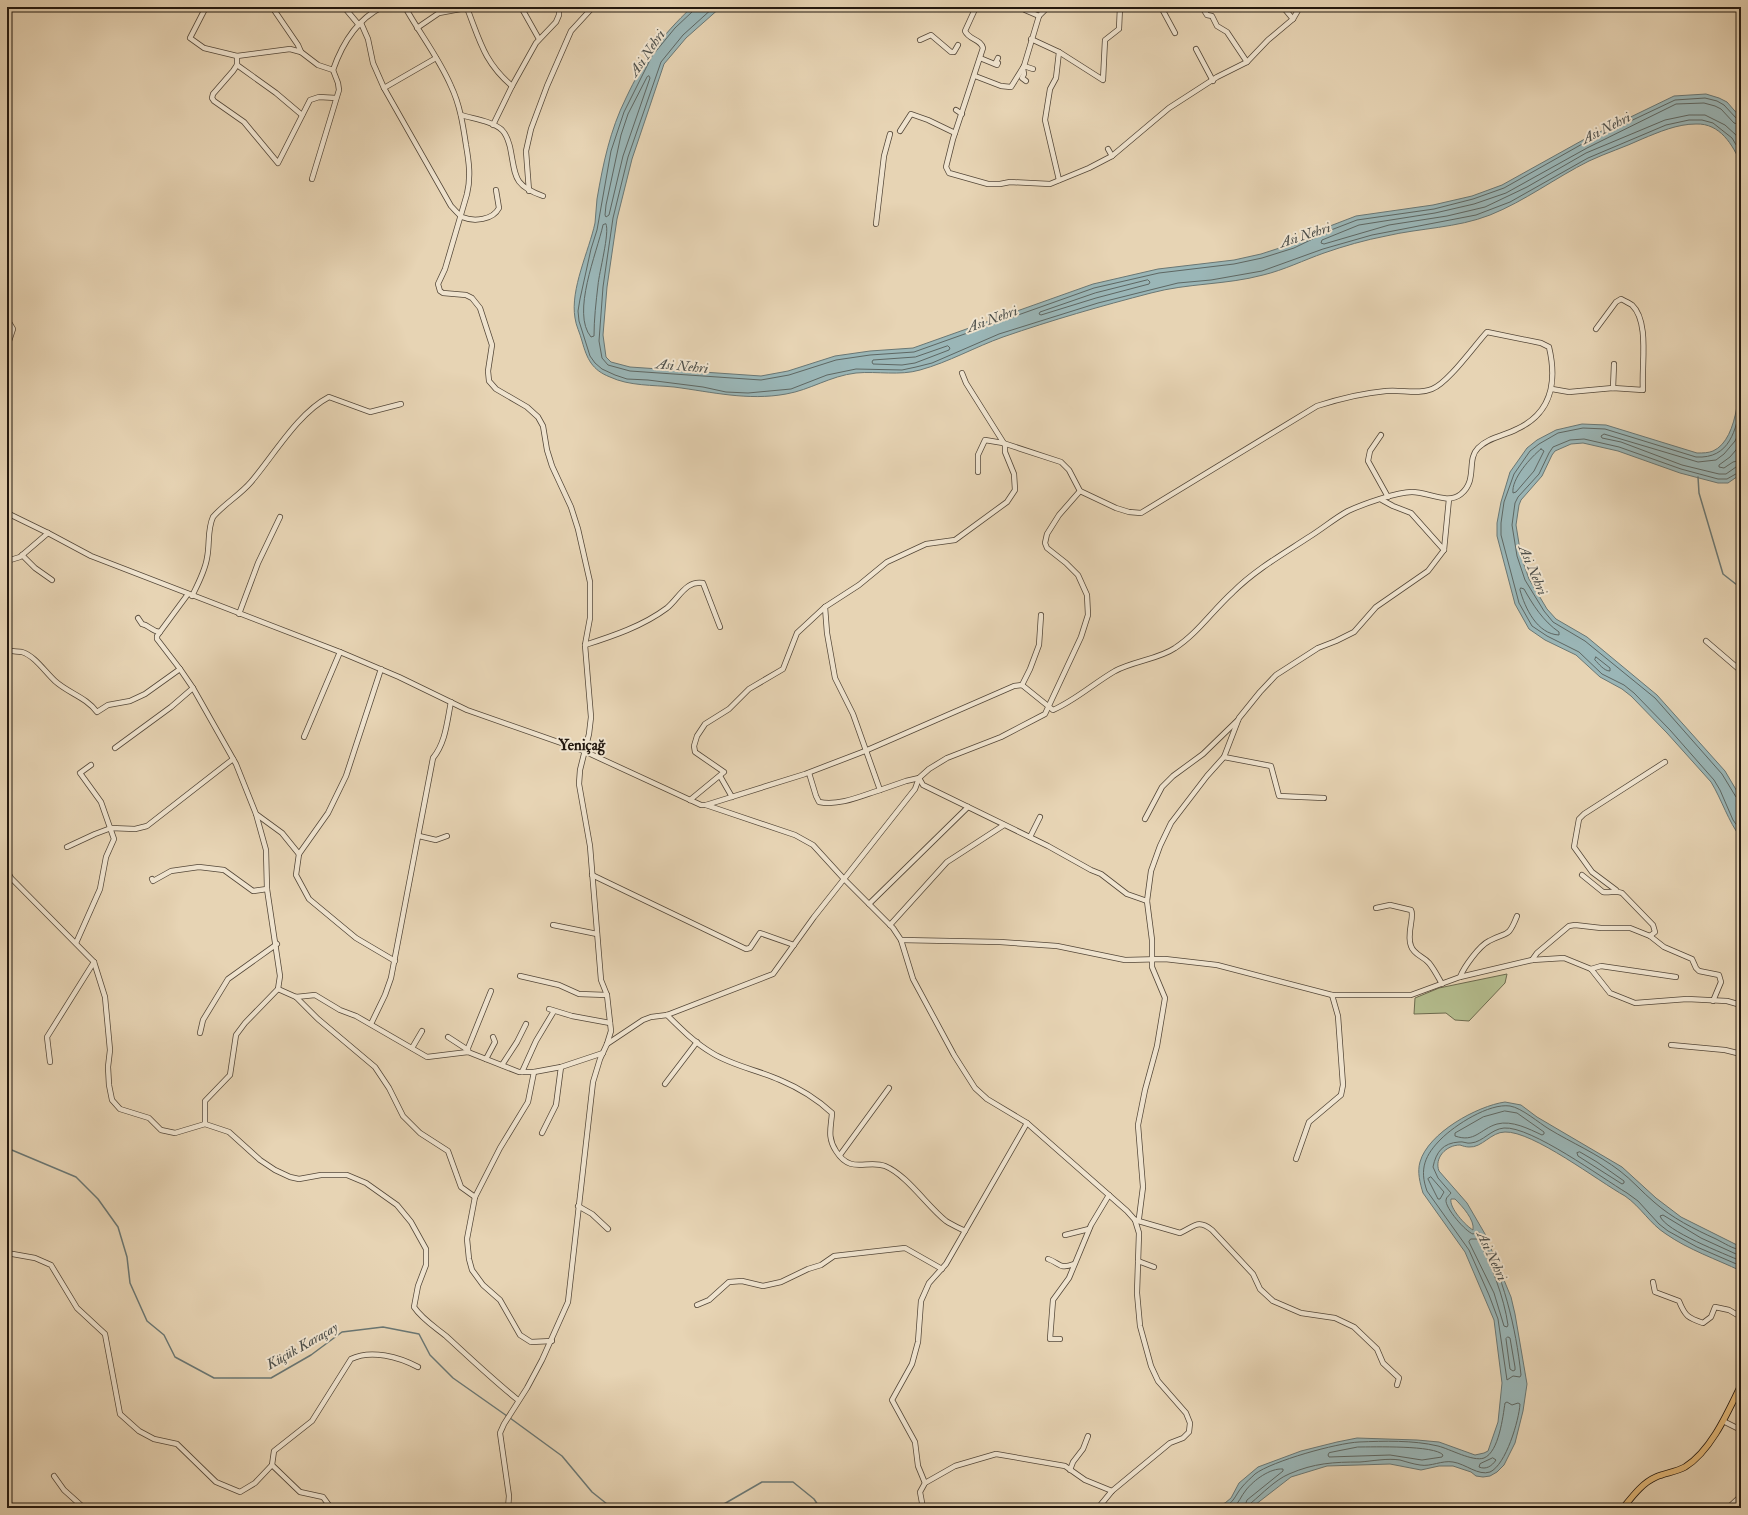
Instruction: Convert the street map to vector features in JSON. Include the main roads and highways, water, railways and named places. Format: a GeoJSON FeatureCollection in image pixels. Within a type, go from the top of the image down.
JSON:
{"type":"FeatureCollection","features":[{"type":"Feature","properties":{"kind":"main road"},"geometry":{"type":"LineString","coordinates":[[1622,1508],[1652,1479],[1685,1467],[1692,1461],[1711,1440],[1723,1421],[1741,1385]]}},
{"type":"Feature","properties":{"kind":"water"},"geometry":{"type":"Polygon","coordinates":[[[692,7],[721,7],[686,38],[664,64],[632,159],[617,219],[607,287],[603,335],[606,357],[611,362],[630,367],[761,376],[788,371],[835,356],[870,351],[913,348],[1093,284],[1158,269],[1234,260],[1261,254],[1292,244],[1330,226],[1356,216],[1433,205],[1472,196],[1502,185],[1583,140],[1674,96],[1706,94],[1727,102],[1741,118],[1741,164],[1730,143],[1719,131],[1704,125],[1682,125],[1655,134],[1589,161],[1528,196],[1490,215],[1465,223],[1399,233],[1362,241],[1263,275],[1179,287],[1095,308],[1003,337],[941,363],[912,372],[856,373],[837,377],[795,392],[758,397],[730,395],[674,387],[633,384],[617,380],[604,374],[591,363],[586,353],[576,321],[574,307],[575,295],[595,223],[597,199],[611,135],[620,110],[633,84],[654,49],[671,28],[692,7]]]}},
{"type":"Feature","properties":{"kind":"water"},"geometry":{"type":"Polygon","coordinates":[[[1741,354],[1741,474],[1728,483],[1718,483],[1680,473],[1618,451],[1583,443],[1571,444],[1555,451],[1542,476],[1521,500],[1516,525],[1521,556],[1529,579],[1547,609],[1556,619],[1587,637],[1657,695],[1725,771],[1741,798],[1741,838],[1732,825],[1711,782],[1631,696],[1622,689],[1600,677],[1576,655],[1545,640],[1529,629],[1515,604],[1497,536],[1497,523],[1501,502],[1510,472],[1527,448],[1537,440],[1556,430],[1582,424],[1606,425],[1697,453],[1707,453],[1713,451],[1722,444],[1729,434],[1733,422],[1739,393],[1741,354]]]}},
{"type":"Feature","properties":{"kind":"water","name":"Asi Nehri"},"geometry":{"type":"Polygon","coordinates":[[[1505,1102],[1521,1105],[1537,1117],[1622,1167],[1656,1198],[1681,1217],[1741,1247],[1741,1271],[1693,1250],[1675,1240],[1660,1230],[1631,1200],[1532,1139],[1505,1132],[1495,1134],[1474,1147],[1460,1145],[1450,1147],[1442,1153],[1438,1161],[1439,1171],[1467,1203],[1485,1234],[1511,1297],[1527,1384],[1523,1411],[1515,1443],[1504,1465],[1490,1476],[1483,1477],[1476,1476],[1471,1472],[1453,1466],[1439,1466],[1421,1470],[1390,1464],[1327,1466],[1291,1477],[1251,1508],[1209,1508],[1225,1503],[1231,1498],[1239,1483],[1258,1467],[1301,1451],[1337,1442],[1357,1438],[1417,1440],[1439,1442],[1475,1455],[1488,1451],[1498,1422],[1502,1383],[1494,1320],[1465,1252],[1423,1193],[1419,1170],[1420,1162],[1425,1151],[1443,1131],[1468,1115],[1505,1102]],[[1451,1199],[1451,1203],[1455,1212],[1466,1225],[1473,1230],[1470,1218],[1455,1199],[1451,1199]]]}},
{"type":"Feature","properties":{"kind":"waterway"},"geometry":{"type":"LineString","coordinates":[[1698,477],[1699,493],[1723,574],[1737,585],[1741,585]]}},
{"type":"Feature","properties":{"kind":"waterway","name":"Küçük Karaçay"},"geometry":{"type":"LineString","coordinates":[[7,1148],[76,1177],[98,1199],[118,1227],[127,1257],[130,1283],[147,1321],[164,1335],[175,1357],[214,1378],[271,1378],[311,1355],[342,1332],[383,1327],[419,1334],[430,1355],[453,1378],[507,1416]]}},
{"type":"Feature","properties":{"kind":"waterway","name":"Küçük Karaçay"},"geometry":{"type":"LineString","coordinates":[[510,1418],[562,1456],[592,1492],[612,1508]]}},
{"type":"Feature","properties":{"kind":"waterway","name":"Küçük Karaçay"},"geometry":{"type":"LineString","coordinates":[[717,1508],[762,1482],[793,1482],[814,1499],[820,1508]]}},
{"type":"Feature","properties":{"kind":"district","name":"Yeniçağ"},"geometry":{"type":"Point","coordinates":[582,745]}}]}
